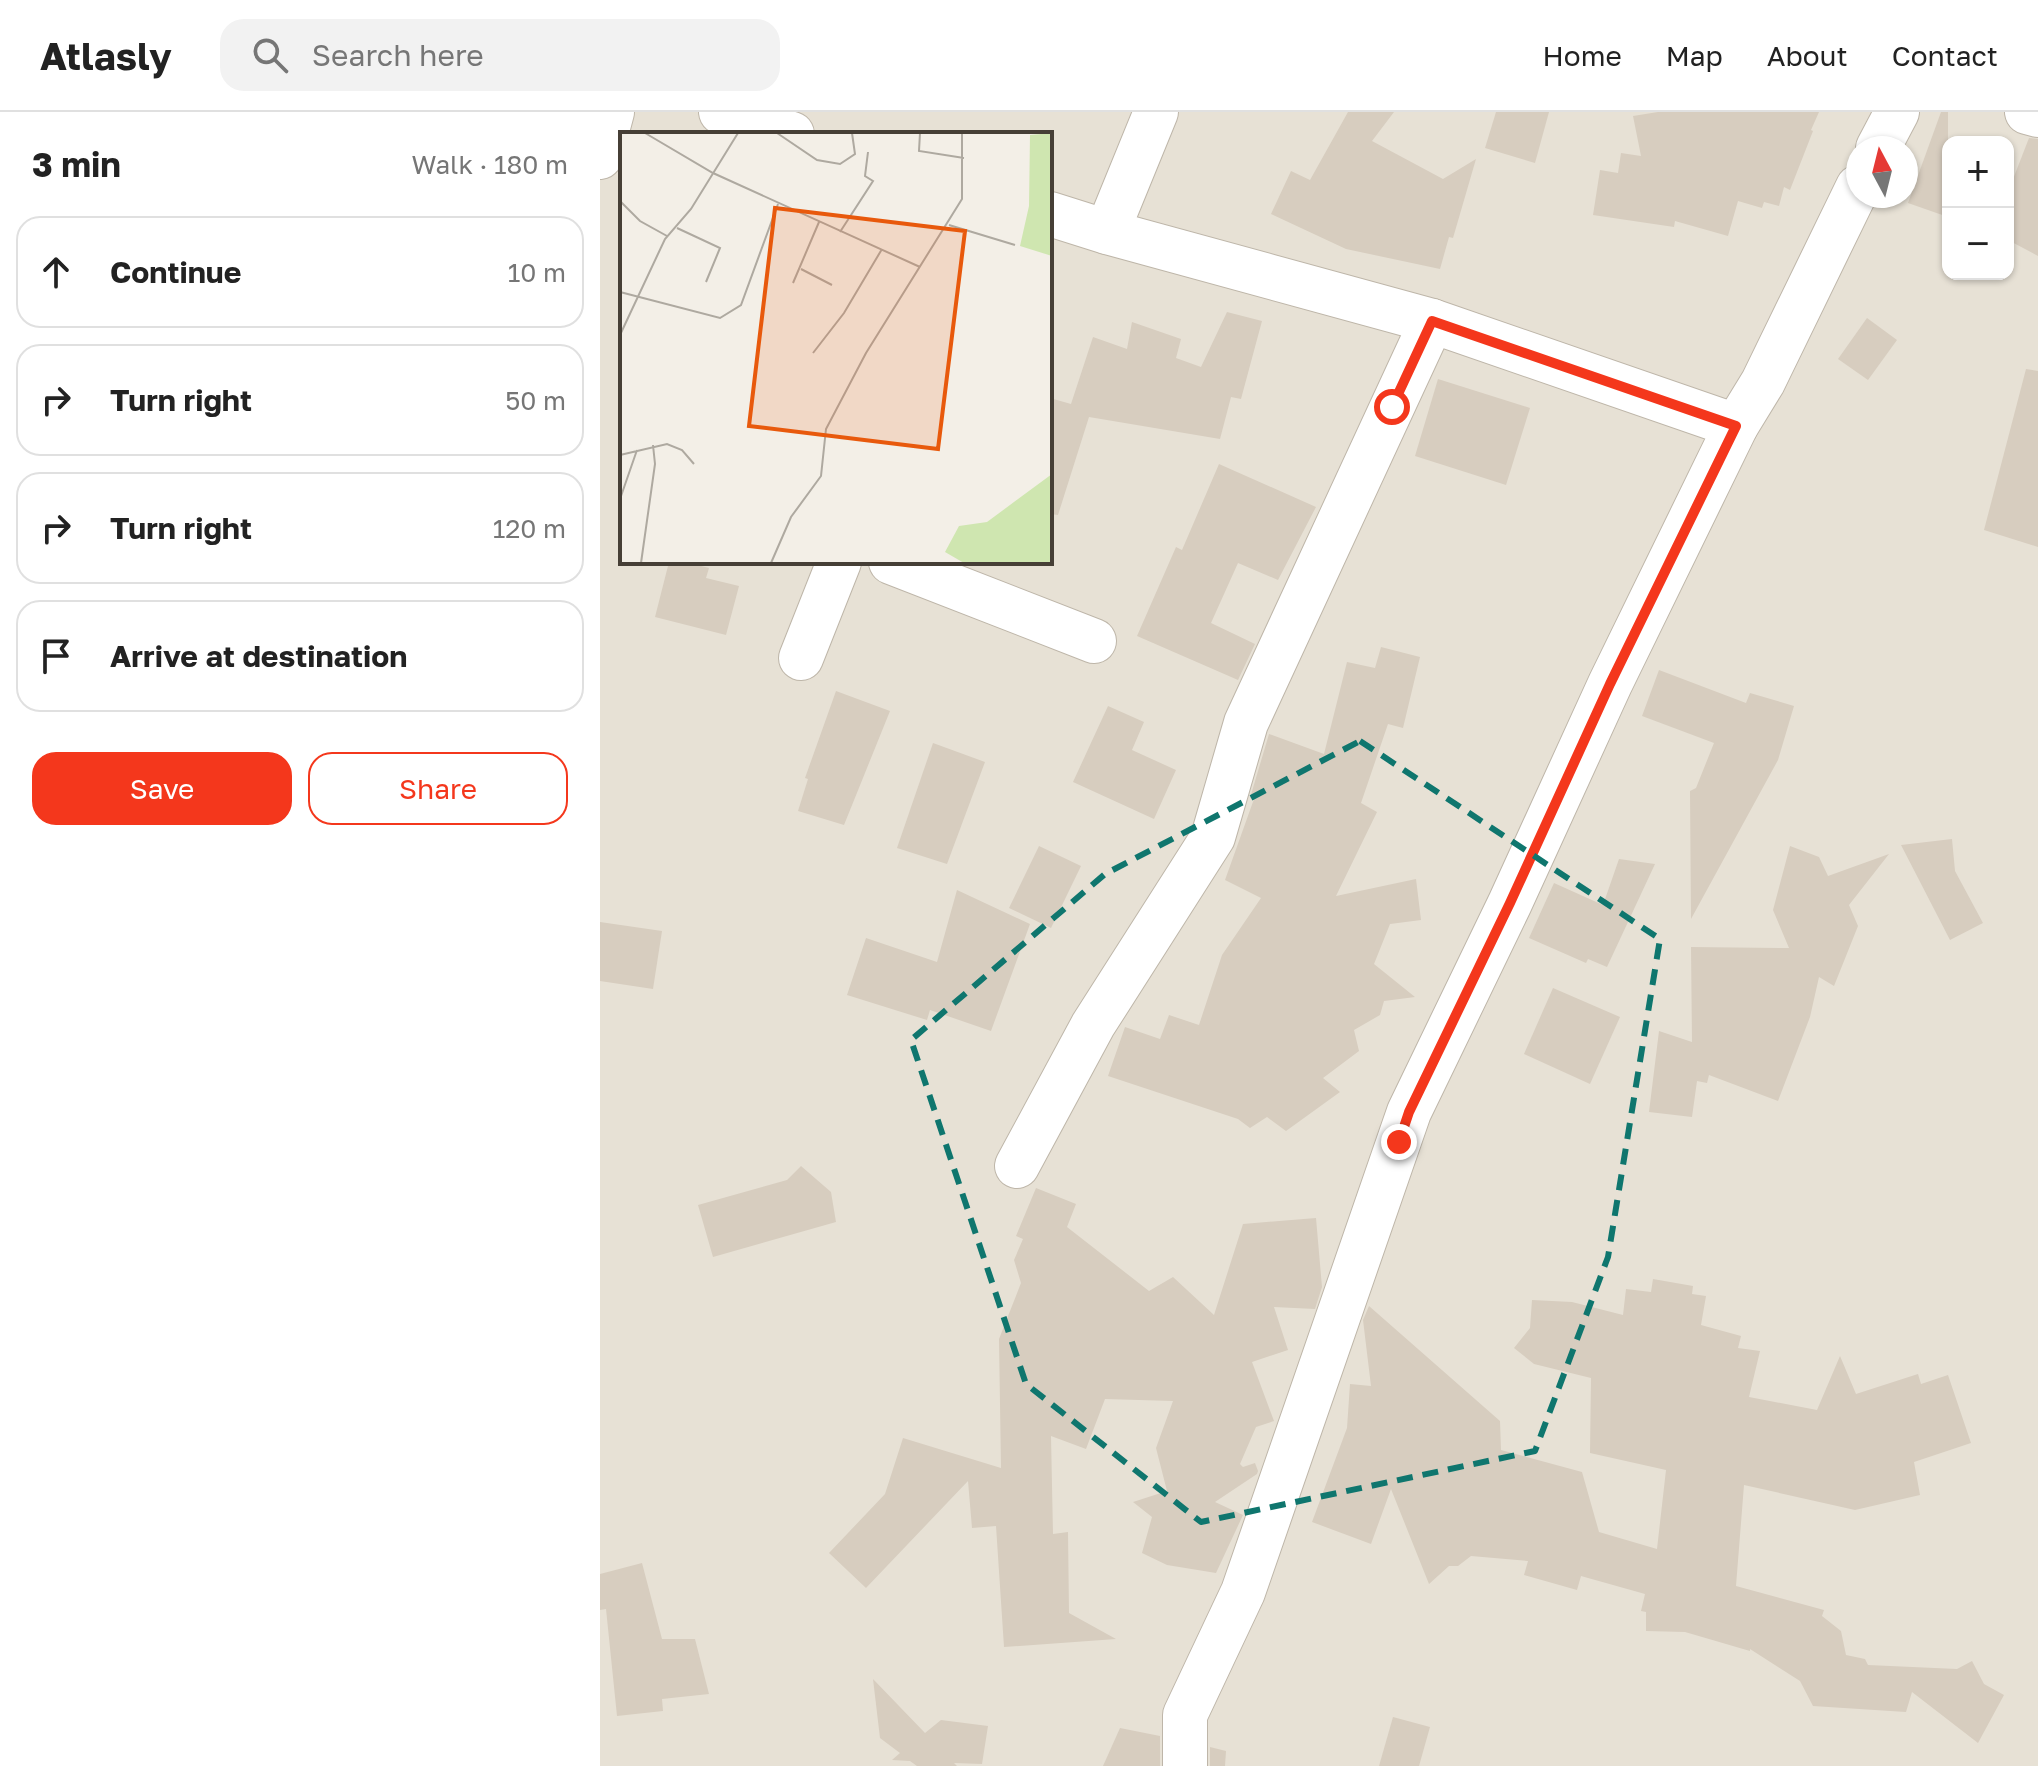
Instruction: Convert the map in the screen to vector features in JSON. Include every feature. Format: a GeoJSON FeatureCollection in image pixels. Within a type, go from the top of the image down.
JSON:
{"type":"FeatureCollection","features":[{"type":"Feature","properties":{"kind":"street"},"geometry":{"type":"LineString","coordinates":[[600,157],[612,112]]}},
{"type":"Feature","properties":{"kind":"street"},"geometry":{"type":"LineString","coordinates":[[721,112],[786,132]]}},
{"type":"Feature","properties":{"kind":"street"},"geometry":{"type":"LineString","coordinates":[[1107,232],[1156,112]]}},
{"type":"Feature","properties":{"kind":"street"},"geometry":{"type":"LineString","coordinates":[[1884,136],[1897,112]]}},
{"type":"Feature","properties":{"kind":"street"},"geometry":{"type":"LineString","coordinates":[[2027,112],[2038,115]]}},
{"type":"Feature","properties":{"kind":"street"},"geometry":{"type":"LineString","coordinates":[[1185,1766],[1185,1715],[1243,1592],[1409,1112],[1510,903],[1610,684],[1736,426],[1763,382],[1848,208]]}},
{"type":"Feature","properties":{"kind":"street"},"geometry":{"type":"LineString","coordinates":[[1052,215],[1432,321],[1736,426]]}},
{"type":"Feature","properties":{"kind":"street"},"geometry":{"type":"LineString","coordinates":[[1017,1166],[1093,1025],[1213,837],[1246,723],[1432,321]]}},
{"type":"Feature","properties":{"kind":"street"},"geometry":{"type":"LineString","coordinates":[[801,658],[838,564]]}},
{"type":"Feature","properties":{"kind":"street"},"geometry":{"type":"LineString","coordinates":[[896,564],[1094,641]]}},
{"type":"Feature","properties":{"kind":"highlighted area"},"geometry":{"type":"Polygon","coordinates":[[[1360,741],[1660,939],[1608,1257],[1535,1451],[1201,1522],[1026,1384],[911,1040],[1105,874],[1360,741]]]}},
{"type":"Feature","properties":{"kind":"shaded area"},"geometry":{"type":"Polygon","coordinates":[[[600,112],[2038,112],[2038,1766],[600,1766],[600,112]]]}},
{"type":"Feature","properties":{"kind":"building"},"geometry":{"type":"Polygon","coordinates":[[[1348,112],[1394,112],[1372,141],[1443,179],[1476,159],[1453,238],[1449,237],[1440,269],[1346,249],[1271,214],[1291,171],[1310,180],[1348,112]]]}},
{"type":"Feature","properties":{"kind":"building"},"geometry":{"type":"Polygon","coordinates":[[[1496,112],[1549,112],[1535,163],[1485,148],[1496,112]]]}},
{"type":"Feature","properties":{"kind":"building"},"geometry":{"type":"Polygon","coordinates":[[[1658,112],[1819,112],[1790,190],[1784,187],[1779,206],[1764,202],[1762,208],[1738,201],[1728,236],[1675,221],[1674,227],[1593,215],[1600,170],[1618,173],[1621,153],[1641,156],[1633,116],[1658,112]]]}},
{"type":"Feature","properties":{"kind":"building"},"geometry":{"type":"Polygon","coordinates":[[[1941,112],[1948,112],[1948,136],[1942,136],[1942,215],[1918,206],[1918,175],[1941,112]]]}},
{"type":"Feature","properties":{"kind":"building"},"geometry":{"type":"Polygon","coordinates":[[[2029,138],[2038,139],[2038,256],[2014,243],[2014,177],[2029,138]]]}},
{"type":"Feature","properties":{"kind":"building"},"geometry":{"type":"Polygon","coordinates":[[[1227,312],[1262,321],[1241,399],[1231,397],[1220,439],[1089,417],[1058,515],[1052,514],[1052,399],[1071,404],[1093,337],[1127,349],[1132,322],[1181,339],[1176,358],[1201,367],[1227,312]]]}},
{"type":"Feature","properties":{"kind":"building"},"geometry":{"type":"Polygon","coordinates":[[[1867,318],[1897,340],[1868,380],[1838,359],[1867,318]]]}},
{"type":"Feature","properties":{"kind":"building"},"geometry":{"type":"Polygon","coordinates":[[[2026,369],[2038,371],[2038,547],[1984,530],[2026,369]]]}},
{"type":"Feature","properties":{"kind":"building"},"geometry":{"type":"Polygon","coordinates":[[[1438,379],[1530,408],[1506,485],[1415,456],[1438,379]]]}},
{"type":"Feature","properties":{"kind":"building"},"geometry":{"type":"Polygon","coordinates":[[[1219,464],[1316,507],[1278,580],[1238,563],[1211,623],[1255,644],[1238,680],[1137,636],[1176,547],[1182,550],[1219,464]]]}},
{"type":"Feature","properties":{"kind":"building"},"geometry":{"type":"Polygon","coordinates":[[[668,564],[694,564],[709,568],[706,578],[739,586],[726,635],[655,617],[668,564]]]}},
{"type":"Feature","properties":{"kind":"building"},"geometry":{"type":"Polygon","coordinates":[[[1381,647],[1420,657],[1403,728],[1388,724],[1361,803],[1377,812],[1336,896],[1416,879],[1421,920],[1390,924],[1374,964],[1415,997],[1384,1001],[1380,1015],[1354,1030],[1359,1051],[1323,1078],[1340,1092],[1286,1131],[1267,1117],[1250,1128],[1238,1119],[1108,1076],[1125,1027],[1160,1039],[1169,1015],[1199,1025],[1222,955],[1261,898],[1225,880],[1254,799],[1250,798],[1269,734],[1324,754],[1347,662],[1375,668],[1381,647]]]}},
{"type":"Feature","properties":{"kind":"building"},"geometry":{"type":"Polygon","coordinates":[[[1659,670],[1746,703],[1750,693],[1794,706],[1778,760],[1691,919],[1690,791],[1696,788],[1714,743],[1642,716],[1659,670]]]}},
{"type":"Feature","properties":{"kind":"building"},"geometry":{"type":"Polygon","coordinates":[[[836,691],[890,711],[844,825],[798,811],[808,779],[805,778],[836,691]]]}},
{"type":"Feature","properties":{"kind":"building"},"geometry":{"type":"Polygon","coordinates":[[[1108,706],[1144,722],[1132,750],[1176,770],[1154,819],[1073,782],[1108,706]]]}},
{"type":"Feature","properties":{"kind":"building"},"geometry":{"type":"Polygon","coordinates":[[[933,743],[985,762],[947,864],[897,848],[933,743]]]}},
{"type":"Feature","properties":{"kind":"building"},"geometry":{"type":"Polygon","coordinates":[[[1952,839],[1955,871],[1983,923],[1950,940],[1901,845],[1952,839]]]}},
{"type":"Feature","properties":{"kind":"building"},"geometry":{"type":"Polygon","coordinates":[[[1039,846],[1081,866],[1051,928],[1009,908],[1039,846]]]}},
{"type":"Feature","properties":{"kind":"building"},"geometry":{"type":"Polygon","coordinates":[[[1790,846],[1819,857],[1828,876],[1889,854],[1849,905],[1858,926],[1834,986],[1819,977],[1810,1017],[1778,1101],[1709,1075],[1707,1083],[1697,1081],[1692,1117],[1649,1112],[1659,1031],[1692,1042],[1691,947],[1789,948],[1773,910],[1790,846]]]}},
{"type":"Feature","properties":{"kind":"building"},"geometry":{"type":"Polygon","coordinates":[[[1619,859],[1655,864],[1607,967],[1588,959],[1586,963],[1529,938],[1554,883],[1603,905],[1619,859]]]}},
{"type":"Feature","properties":{"kind":"building"},"geometry":{"type":"Polygon","coordinates":[[[957,890],[1030,924],[991,1031],[930,1010],[927,1020],[847,995],[866,938],[937,962],[957,890]]]}},
{"type":"Feature","properties":{"kind":"building"},"geometry":{"type":"Polygon","coordinates":[[[600,922],[662,931],[653,989],[600,981],[600,922]]]}},
{"type":"Feature","properties":{"kind":"building"},"geometry":{"type":"Polygon","coordinates":[[[1553,988],[1620,1017],[1590,1084],[1524,1054],[1553,988]]]}},
{"type":"Feature","properties":{"kind":"building"},"geometry":{"type":"Polygon","coordinates":[[[801,1166],[831,1192],[836,1222],[713,1257],[698,1205],[787,1180],[801,1166]]]}},
{"type":"Feature","properties":{"kind":"building"},"geometry":{"type":"Polygon","coordinates":[[[1036,1188],[1076,1204],[1067,1227],[1149,1291],[1173,1277],[1214,1315],[1243,1224],[1316,1218],[1322,1287],[1315,1309],[1274,1307],[1288,1350],[1252,1362],[1274,1421],[1256,1427],[1240,1464],[1243,1467],[1255,1463],[1257,1474],[1215,1502],[1243,1515],[1216,1573],[1167,1565],[1142,1553],[1152,1517],[1133,1502],[1167,1491],[1156,1448],[1173,1401],[1105,1399],[1086,1449],[1051,1436],[1053,1534],[1068,1532],[1069,1613],[1116,1639],[1004,1647],[996,1526],[972,1528],[968,1481],[866,1588],[829,1553],[885,1494],[903,1438],[1001,1468],[999,1339],[1021,1283],[1014,1260],[1023,1239],[1016,1236],[1036,1188]]]}},
{"type":"Feature","properties":{"kind":"building"},"geometry":{"type":"Polygon","coordinates":[[[1653,1279],[1693,1286],[1692,1294],[1706,1296],[1701,1325],[1741,1336],[1738,1348],[1760,1351],[1749,1397],[1817,1410],[1840,1356],[1856,1394],[1918,1374],[1921,1384],[1948,1375],[1971,1443],[1914,1462],[1920,1495],[1855,1510],[1744,1485],[1736,1586],[1824,1610],[1822,1616],[1841,1631],[1846,1655],[1865,1659],[1868,1665],[1957,1669],[1972,1661],[1984,1684],[2004,1695],[1978,1743],[1912,1692],[1906,1712],[1813,1706],[1800,1681],[1750,1649],[1685,1632],[1646,1631],[1646,1612],[1641,1611],[1645,1594],[1581,1576],[1577,1590],[1524,1575],[1528,1561],[1471,1556],[1458,1566],[1449,1566],[1429,1584],[1391,1489],[1371,1544],[1312,1522],[1347,1428],[1350,1384],[1371,1386],[1363,1320],[1369,1306],[1500,1421],[1501,1450],[1582,1472],[1599,1532],[1657,1549],[1666,1470],[1590,1453],[1591,1378],[1534,1364],[1514,1348],[1530,1328],[1532,1300],[1572,1302],[1623,1315],[1626,1289],[1651,1292],[1653,1279]]]}},
{"type":"Feature","properties":{"kind":"building"},"geometry":{"type":"Polygon","coordinates":[[[642,1563],[662,1639],[695,1639],[709,1694],[662,1699],[663,1711],[617,1716],[606,1609],[600,1610],[600,1574],[642,1563]]]}},
{"type":"Feature","properties":{"kind":"building"},"geometry":{"type":"Polygon","coordinates":[[[873,1679],[925,1733],[941,1720],[988,1726],[982,1764],[917,1766],[910,1761],[892,1760],[900,1753],[880,1738],[873,1679]]]}},
{"type":"Feature","properties":{"kind":"building"},"geometry":{"type":"Polygon","coordinates":[[[1393,1717],[1430,1727],[1419,1766],[1379,1766],[1393,1717]]]}},
{"type":"Feature","properties":{"kind":"building"},"geometry":{"type":"Polygon","coordinates":[[[1120,1728],[1160,1736],[1160,1766],[1103,1766],[1120,1728]]]}},
{"type":"Feature","properties":{"kind":"building"},"geometry":{"type":"Polygon","coordinates":[[[1210,1747],[1226,1751],[1225,1766],[1210,1766],[1210,1747]]]}},
{"type":"Feature","properties":{"kind":"route"},"geometry":{"type":"LineString","coordinates":[[1392,407],[1432,321],[1736,426],[1610,684],[1458,1015],[1409,1112],[1399,1142]]}}]}
